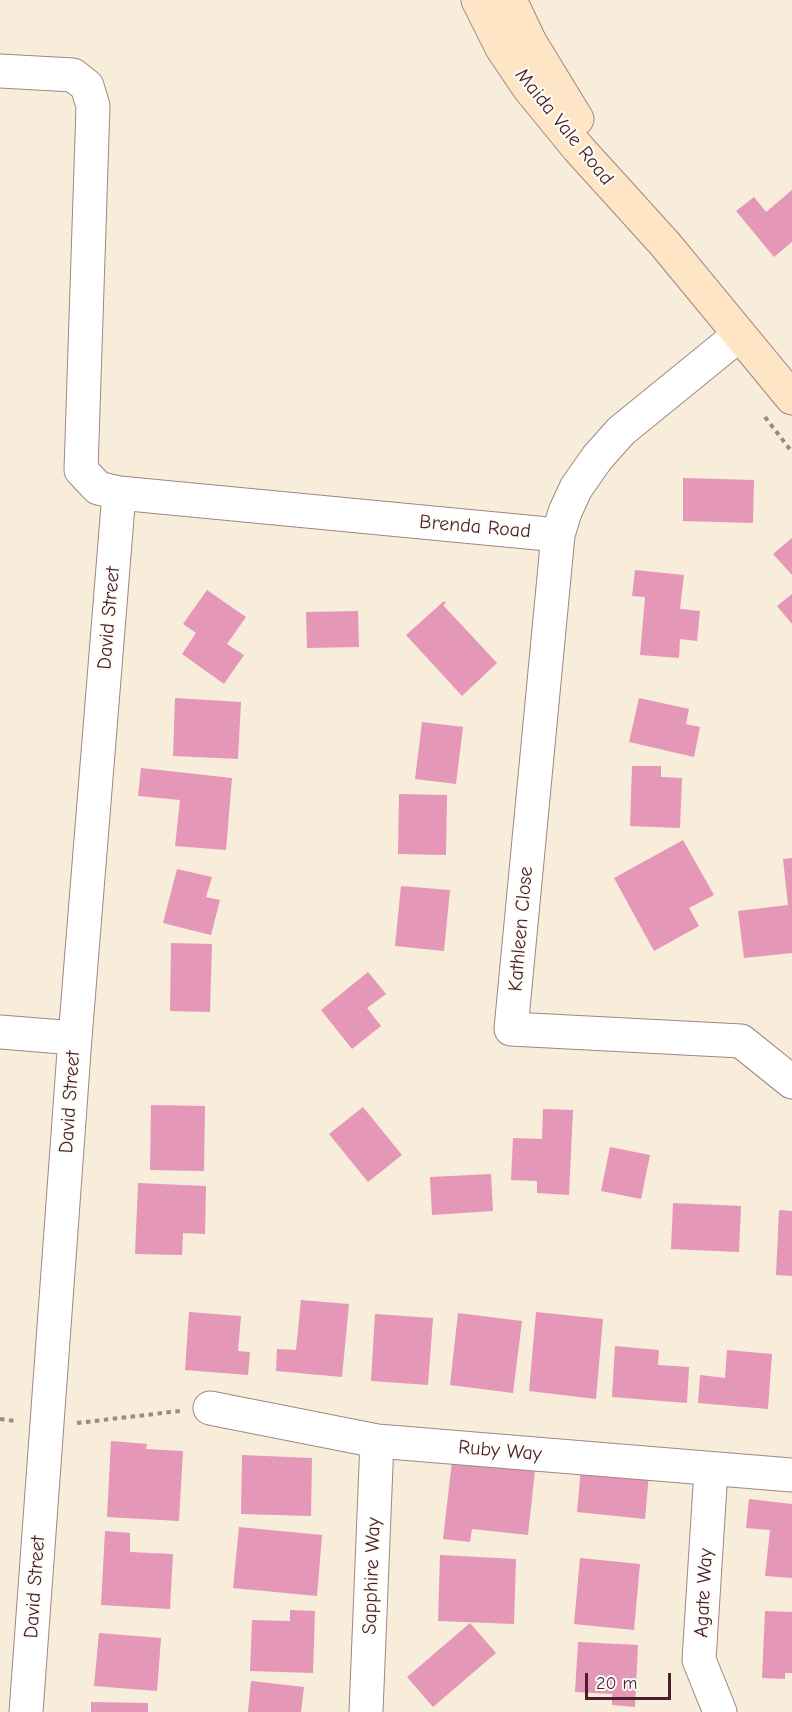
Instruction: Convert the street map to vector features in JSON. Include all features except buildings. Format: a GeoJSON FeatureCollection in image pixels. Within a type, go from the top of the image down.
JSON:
{"type":"FeatureCollection","features":[{"type":"Feature","properties":{"kind":"main road","name":"Maida Vale Road"},"geometry":{"type":"LineString","coordinates":[[478,0],[502,48],[529,88],[578,148],[665,243]]}},
{"type":"Feature","properties":{"kind":"main road","name":"Maida Vale Road"},"geometry":{"type":"LineString","coordinates":[[510,0],[530,42],[564,100],[665,243],[792,398]]}},
{"type":"Feature","properties":{"kind":"street","name":"Brenda Road"},"geometry":{"type":"LineString","coordinates":[[0,72],[73,75],[87,86],[93,106],[81,470],[98,488],[118,493],[558,535],[576,488],[597,458],[621,431],[739,335]]}},
{"type":"Feature","properties":{"kind":"street","name":"David Street"},"geometry":{"type":"LineString","coordinates":[[26,1712],[75,1038],[118,493]]}},
{"type":"Feature","properties":{"kind":"street","name":"Kathleen Close"},"geometry":{"type":"LineString","coordinates":[[558,535],[512,1029],[741,1041],[792,1082]]}},
{"type":"Feature","properties":{"kind":"street"},"geometry":{"type":"LineString","coordinates":[[0,1032],[75,1038]]}},
{"type":"Feature","properties":{"kind":"street","name":"Ruby Way"},"geometry":{"type":"LineString","coordinates":[[210,1408],[377,1441],[792,1475]]}},
{"type":"Feature","properties":{"kind":"street","name":"Sapphire Way"},"geometry":{"type":"LineString","coordinates":[[366,1712],[377,1441]]}},
{"type":"Feature","properties":{"kind":"street","name":"Agate Way"},"geometry":{"type":"LineString","coordinates":[[711,1470],[699,1660],[720,1712]]}},
{"type":"Feature","properties":{"kind":"path"},"geometry":{"type":"LineString","coordinates":[[0,1419],[46,1426],[210,1408]]}}]}
